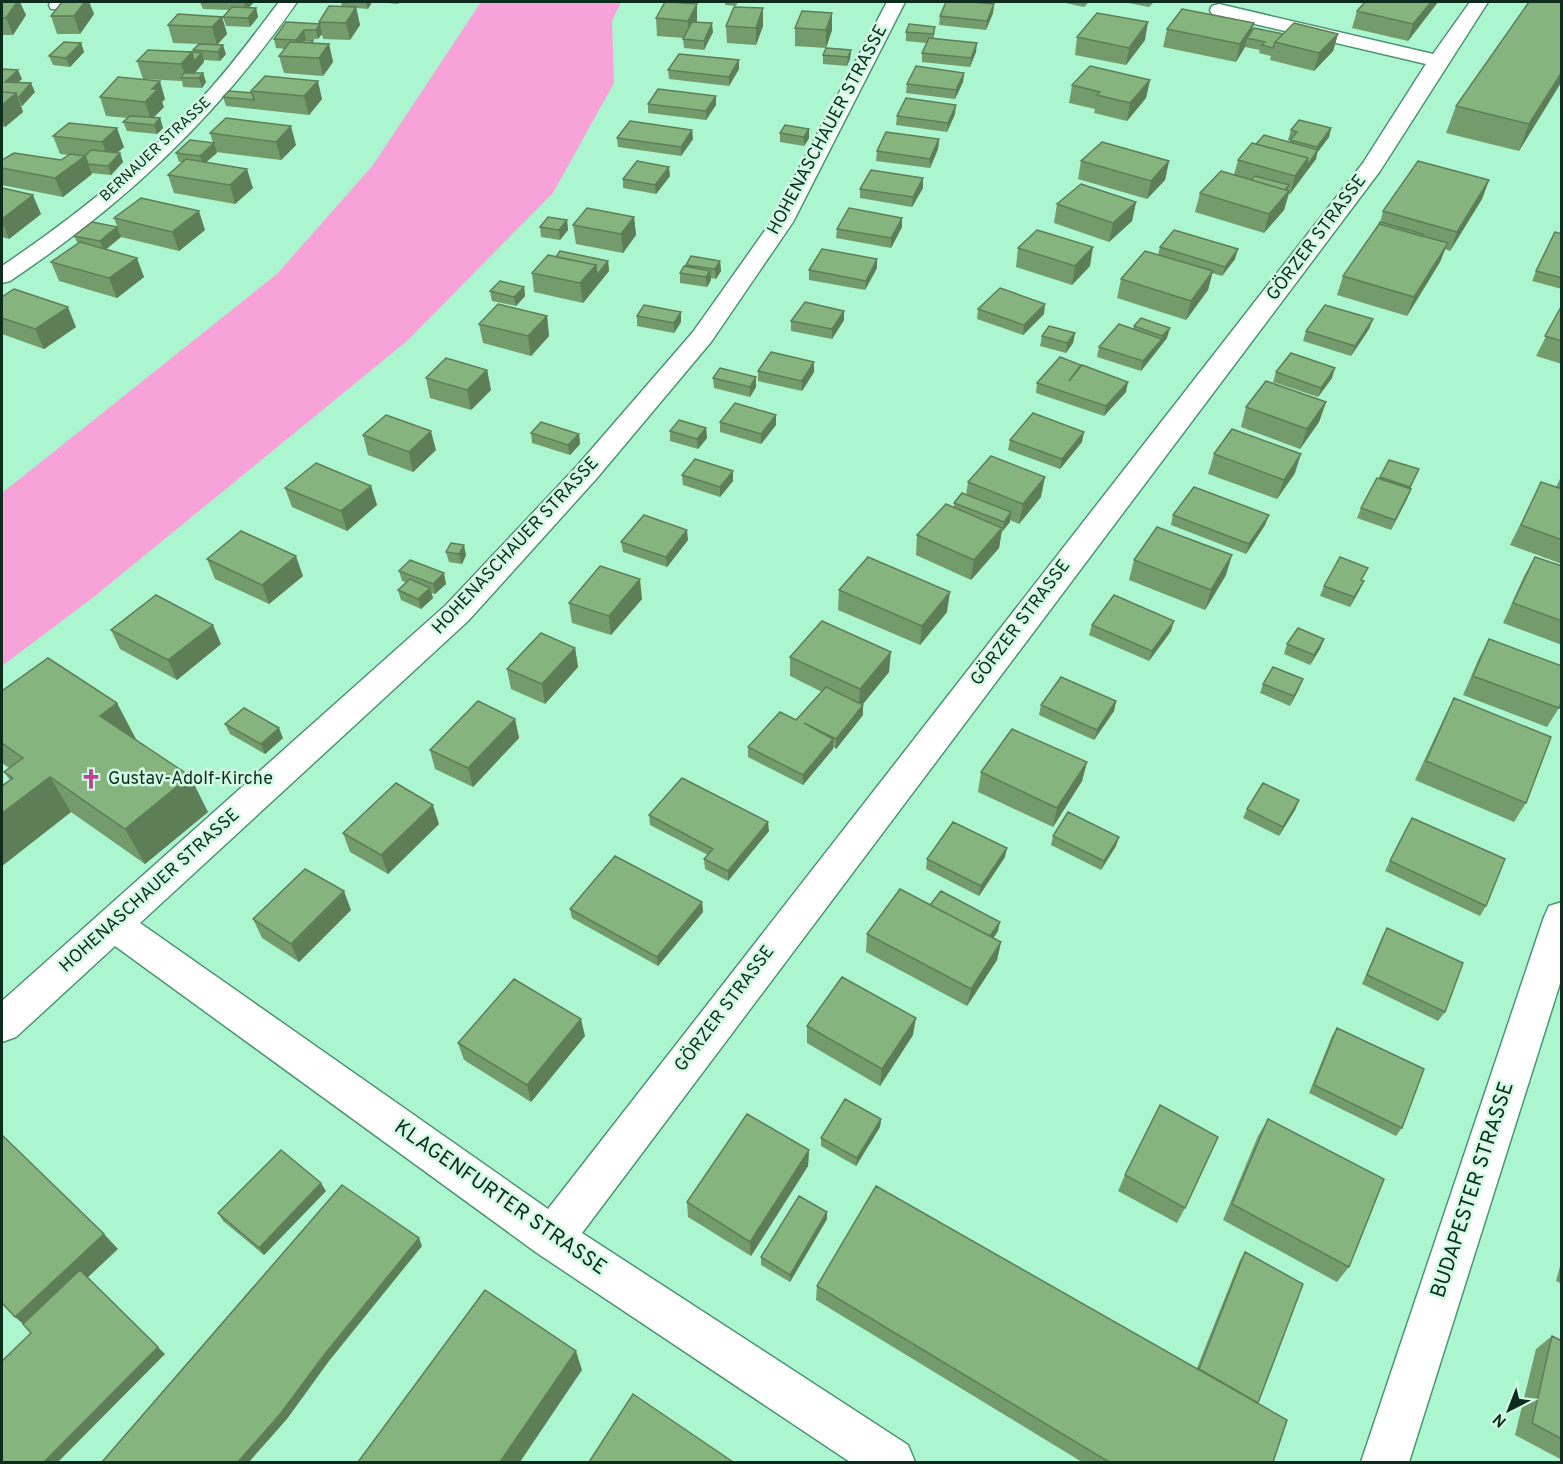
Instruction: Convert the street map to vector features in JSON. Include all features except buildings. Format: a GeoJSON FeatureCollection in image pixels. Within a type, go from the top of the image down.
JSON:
{"type":"FeatureCollection","features":[{"type":"Feature","properties":{"kind":"street","name":"BERNAUER STRASSE"},"geometry":{"type":"LineString","coordinates":[[2,276],[80,219],[142,168],[187,125],[235,72],[288,2]]}},
{"type":"Feature","properties":{"kind":"street","name":"HOHENASCHAUER STRASSE"},"geometry":{"type":"LineString","coordinates":[[2,1025],[457,613],[587,472],[702,337],[782,222],[896,2]]}},
{"type":"Feature","properties":{"kind":"street","name":"GÖRZER STRASSE"},"geometry":{"type":"LineString","coordinates":[[552,1238],[1366,174],[1438,61],[1479,2]]}},
{"type":"Feature","properties":{"kind":"street"},"geometry":{"type":"LineString","coordinates":[[1219,10],[1438,61]]}},
{"type":"Feature","properties":{"kind":"street","name":"KLAGENFURTER STRASSE"},"geometry":{"type":"LineString","coordinates":[[115,925],[552,1238],[891,1462]]}},
{"type":"Feature","properties":{"kind":"street","name":"BUDAPESTER STRASSE"},"geometry":{"type":"LineString","coordinates":[[1385,1462],[1558,941]]}},
{"type":"Feature","properties":{"kind":"shaded area"},"geometry":{"type":"Polygon","coordinates":[[[481,2],[621,2],[612,21],[614,83],[553,193],[407,341],[95,596],[2,666],[2,493],[277,274],[373,165],[481,2]]]}},
{"type":"Feature","properties":{"kind":"place","name":"Gustav-Adolf-Kirche"},"geometry":{"type":"Point","coordinates":[91,779]}}]}
